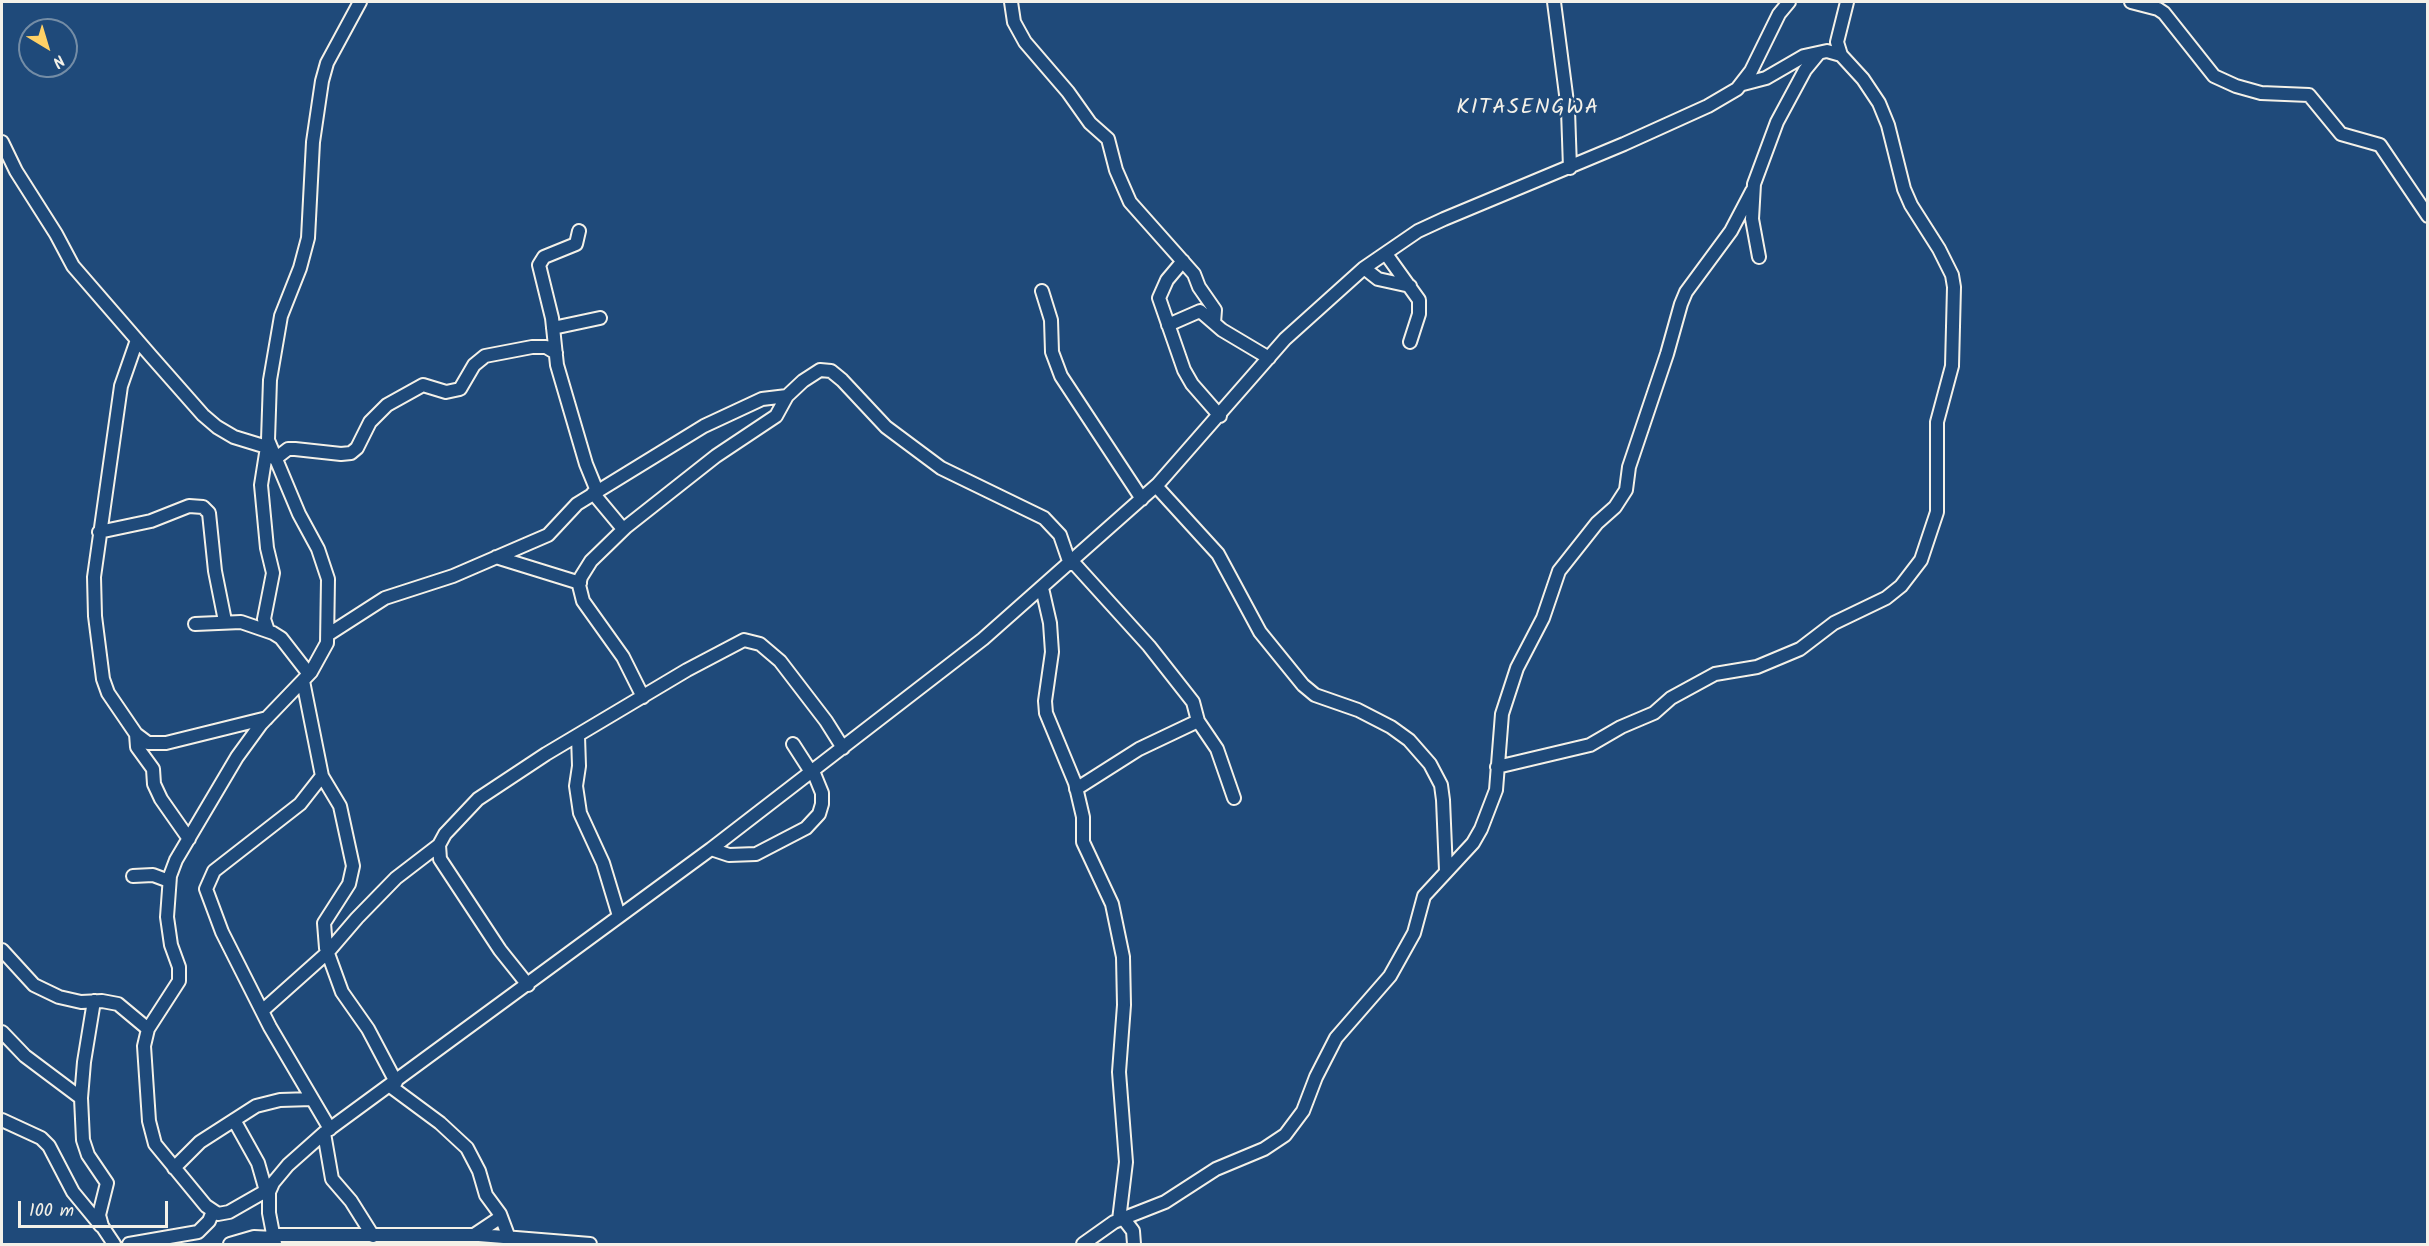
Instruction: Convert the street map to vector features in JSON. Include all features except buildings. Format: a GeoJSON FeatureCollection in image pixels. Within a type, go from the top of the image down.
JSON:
{"type":"FeatureCollection","features":[{"type":"Feature","properties":{"kind":"street"},"geometry":{"type":"LineString","coordinates":[[360,2],[327,63],[322,81],[313,142],[308,238],[300,268],[281,316],[273,353],[268,440],[270,451],[326,571],[329,592],[329,634],[323,652],[306,678],[267,718],[237,757],[176,860],[169,881],[166,917],[171,945],[180,974],[176,988],[148,1029],[144,1053],[150,1131],[155,1144],[213,1212],[218,1214],[229,1212],[269,1190],[288,1165],[327,1131],[711,849],[983,639],[1156,486],[1308,317],[1364,268],[1418,231],[1570,168],[1708,106],[1743,84],[1759,81],[1796,58],[1833,52],[1840,55],[1863,79],[1880,104],[1888,125],[1904,189],[1939,249],[1952,275],[1954,287],[1952,366],[1937,422],[1937,512],[1921,560],[1901,586],[1886,598],[1834,623],[1800,649],[1757,667],[1715,674],[1671,698],[1654,713],[1590,745],[1497,767]]}},
{"type":"Feature","properties":{"kind":"street"},"geometry":{"type":"LineString","coordinates":[[1011,2],[1014,22],[1024,42],[1068,92],[1090,123],[1110,141],[1116,170],[1130,202],[1156,234],[1183,261],[1215,310],[1214,323]]}},
{"type":"Feature","properties":{"kind":"street"},"geometry":{"type":"LineString","coordinates":[[1554,2],[1568,110],[1570,168]]}},
{"type":"Feature","properties":{"kind":"street"},"geometry":{"type":"LineString","coordinates":[[1743,84],[1779,14],[1789,2]]}},
{"type":"Feature","properties":{"kind":"street"},"geometry":{"type":"LineString","coordinates":[[1840,55],[1837,42],[1846,2]]}},
{"type":"Feature","properties":{"kind":"street"},"geometry":{"type":"LineString","coordinates":[[2131,2],[2158,9],[2164,13],[2214,76],[2236,86],[2261,93],[2309,95],[2341,134],[2380,145],[2427,216]]}},
{"type":"Feature","properties":{"kind":"street"},"geometry":{"type":"LineString","coordinates":[[1083,1245],[1121,1219],[1165,1202],[1216,1169],[1264,1149],[1285,1135],[1304,1111],[1316,1077],[1336,1038],[1390,976],[1414,933],[1425,896],[1473,843],[1496,790],[1498,739],[1509,689],[1543,618],[1558,571],[1592,529],[1622,498],[1626,490],[1629,467],[1652,404],[1686,292],[1731,231],[1752,191],[1777,122],[1805,70],[1819,53]]}},
{"type":"Feature","properties":{"kind":"street"},"geometry":{"type":"LineString","coordinates":[[2,142],[22,182],[56,234],[73,266],[137,340],[210,421],[234,436],[270,451],[295,448],[341,454],[351,453],[357,448],[370,422],[396,398],[423,385],[446,392],[460,389],[474,365],[485,356],[532,347],[546,347],[556,353]]}},
{"type":"Feature","properties":{"kind":"street"},"geometry":{"type":"LineString","coordinates":[[1752,191],[1753,226],[1759,257]]}},
{"type":"Feature","properties":{"kind":"street"},"geometry":{"type":"LineString","coordinates":[[579,231],[576,244],[544,257],[539,265],[556,353],[586,464],[596,492],[623,529]]}},
{"type":"Feature","properties":{"kind":"street"},"geometry":{"type":"LineString","coordinates":[[1386,254],[1417,295],[1420,307],[1410,342]]}},
{"type":"Feature","properties":{"kind":"street"},"geometry":{"type":"LineString","coordinates":[[1183,261],[1161,291],[1159,298],[1192,384],[1220,416]]}},
{"type":"Feature","properties":{"kind":"street"},"geometry":{"type":"LineString","coordinates":[[1364,268],[1378,279],[1410,286]]}},
{"type":"Feature","properties":{"kind":"street"},"geometry":{"type":"LineString","coordinates":[[1042,291],[1051,320],[1052,352],[1061,375],[1142,499]]}},
{"type":"Feature","properties":{"kind":"street"},"geometry":{"type":"LineString","coordinates":[[1168,325],[1200,311],[1214,323],[1269,358]]}},
{"type":"Feature","properties":{"kind":"street"},"geometry":{"type":"LineString","coordinates":[[553,328],[600,318]]}},
{"type":"Feature","properties":{"kind":"street"},"geometry":{"type":"LineString","coordinates":[[137,340],[121,386],[94,576],[95,616],[103,679],[108,693],[136,734],[148,743],[166,743],[267,718]]}},
{"type":"Feature","properties":{"kind":"street"},"geometry":{"type":"LineString","coordinates":[[643,697],[623,657],[583,601],[580,583],[591,561],[623,529],[716,456],[771,420],[787,396],[814,373],[831,371],[886,427],[941,468],[1034,512],[1053,525],[1060,535],[1071,562],[1165,666],[1193,702],[1198,721],[1215,744],[1234,798]]}},
{"type":"Feature","properties":{"kind":"street"},"geometry":{"type":"LineString","coordinates":[[329,634],[385,598],[430,585],[548,535],[570,510],[704,426],[762,399],[787,396]]}},
{"type":"Feature","properties":{"kind":"street"},"geometry":{"type":"LineString","coordinates":[[268,631],[264,619],[272,591],[273,573],[267,548],[261,485],[270,451]]}},
{"type":"Feature","properties":{"kind":"street"},"geometry":{"type":"LineString","coordinates":[[1156,486],[1218,554],[1260,632],[1303,685],[1315,696],[1358,710],[1391,727],[1409,740],[1430,764],[1441,785],[1446,871]]}},
{"type":"Feature","properties":{"kind":"street"},"geometry":{"type":"LineString","coordinates":[[99,532],[151,521],[189,506],[203,507],[209,513],[214,571],[225,621]]}},
{"type":"Feature","properties":{"kind":"street"},"geometry":{"type":"LineString","coordinates":[[496,558],[580,583]]}},
{"type":"Feature","properties":{"kind":"street"},"geometry":{"type":"LineString","coordinates":[[1042,588],[1050,623],[1052,652],[1044,706],[1076,789],[1083,818],[1083,842],[1112,904],[1124,969],[1119,1072],[1126,1162],[1121,1219]]}},
{"type":"Feature","properties":{"kind":"street"},"geometry":{"type":"LineString","coordinates":[[195,624],[241,622],[268,631],[281,638],[306,678],[322,776],[340,806],[353,866],[349,884],[327,914],[324,923],[327,953],[342,992],[368,1029],[393,1084],[467,1148],[479,1171],[486,1195],[501,1217],[509,1238]]}},
{"type":"Feature","properties":{"kind":"street"},"geometry":{"type":"LineString","coordinates":[[262,1011],[327,953],[396,878],[439,845],[450,827],[478,799],[643,697],[744,640],[753,640],[780,661],[826,721],[843,748]]}},
{"type":"Feature","properties":{"kind":"street"},"geometry":{"type":"LineString","coordinates":[[1076,789],[1139,749],[1198,721]]}},
{"type":"Feature","properties":{"kind":"street"},"geometry":{"type":"LineString","coordinates":[[136,734],[137,747],[153,769],[154,784],[161,799],[189,839]]}},
{"type":"Feature","properties":{"kind":"street"},"geometry":{"type":"LineString","coordinates":[[578,736],[579,766],[576,786],[580,813],[603,864],[619,916]]}},
{"type":"Feature","properties":{"kind":"street"},"geometry":{"type":"LineString","coordinates":[[711,849],[729,855],[756,854],[806,828],[819,814],[822,793],[812,772],[793,744]]}},
{"type":"Feature","properties":{"kind":"street"},"geometry":{"type":"LineString","coordinates":[[322,776],[300,804],[214,871],[207,882],[208,900],[262,1011],[312,1099],[327,1131],[332,1179],[351,1201],[373,1236]]}},
{"type":"Feature","properties":{"kind":"street"},"geometry":{"type":"LineString","coordinates":[[439,845],[440,860],[450,878],[500,950],[528,985]]}},
{"type":"Feature","properties":{"kind":"street"},"geometry":{"type":"LineString","coordinates":[[133,876],[153,875],[169,881]]}},
{"type":"Feature","properties":{"kind":"street"},"geometry":{"type":"LineString","coordinates":[[2,950],[34,985],[59,997],[81,1002],[118,1004],[148,1029]]}},
{"type":"Feature","properties":{"kind":"street"},"geometry":{"type":"LineString","coordinates":[[94,1001],[81,1098],[86,1149],[107,1184],[100,1207],[102,1226]]}},
{"type":"Feature","properties":{"kind":"street"},"geometry":{"type":"LineString","coordinates":[[2,1032],[25,1056],[81,1098]]}},
{"type":"Feature","properties":{"kind":"street"},"geometry":{"type":"LineString","coordinates":[[174,1168],[200,1142],[234,1120],[269,1102],[312,1099]]}},
{"type":"Feature","properties":{"kind":"street"},"geometry":{"type":"LineString","coordinates":[[2,1120],[41,1138],[49,1146],[73,1192],[102,1226],[114,1245]]}},
{"type":"Feature","properties":{"kind":"street"},"geometry":{"type":"LineString","coordinates":[[234,1120],[258,1163],[269,1190],[268,1213],[274,1239]]}},
{"type":"Feature","properties":{"kind":"street"},"geometry":{"type":"LineString","coordinates":[[129,1245],[198,1232],[209,1221],[213,1212]]}},
{"type":"Feature","properties":{"kind":"street"},"geometry":{"type":"LineString","coordinates":[[230,1245],[254,1237],[274,1239],[373,1236],[456,1240],[474,1235],[501,1217]]}},
{"type":"Feature","properties":{"kind":"street"},"geometry":{"type":"LineString","coordinates":[[1121,1219],[1133,1231],[1134,1245]]}},
{"type":"Feature","properties":{"kind":"street"},"geometry":{"type":"LineString","coordinates":[[474,1235],[590,1245]]}},
{"type":"Feature","properties":{"kind":"district","name":"KITASENGWA"},"geometry":{"type":"Point","coordinates":[1528,109]}}]}
